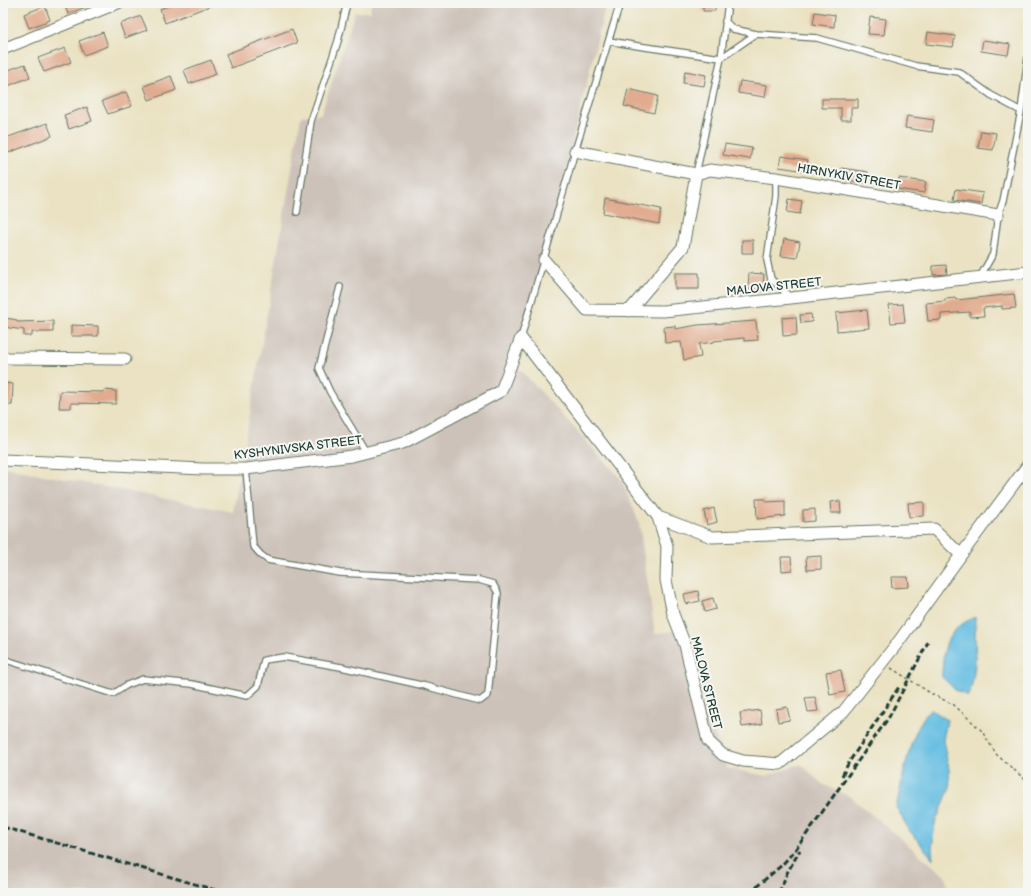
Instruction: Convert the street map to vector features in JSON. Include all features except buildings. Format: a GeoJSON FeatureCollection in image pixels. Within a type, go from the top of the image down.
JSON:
{"type":"FeatureCollection","features":[{"type":"Feature","properties":{"kind":"street"},"geometry":{"type":"LineString","coordinates":[[3,49],[118,3]]}},
{"type":"Feature","properties":{"kind":"street","name":"HIRNYKIV STREET"},"geometry":{"type":"LineString","coordinates":[[575,151],[696,174],[710,170],[776,178],[998,215]]}},
{"type":"Feature","properties":{"kind":"street"},"geometry":{"type":"LineString","coordinates":[[629,311],[683,247],[696,174]]}},
{"type":"Feature","properties":{"kind":"street","name":"MALOVA STREET"},"geometry":{"type":"LineString","coordinates":[[544,260],[586,310],[663,311],[1028,272]]}},
{"type":"Feature","properties":{"kind":"street","name":"MALOVA STREET"},"geometry":{"type":"LineString","coordinates":[[521,338],[658,517],[667,546],[666,580],[672,614],[684,644],[708,741],[723,755],[743,761],[780,764],[843,712],[884,661],[961,554],[1028,465]]}},
{"type":"Feature","properties":{"kind":"street","name":"KYSHYNIVSKA STREET"},"geometry":{"type":"LineString","coordinates":[[3,460],[203,469],[246,469],[352,456],[403,443],[500,391],[521,338]]}},
{"type":"Feature","properties":{"kind":"street"},"geometry":{"type":"LineString","coordinates":[[3,358],[125,359]]}},
{"type":"Feature","properties":{"kind":"street"},"geometry":{"type":"LineString","coordinates":[[658,517],[712,537],[934,529],[961,554]]}},
{"type":"Feature","properties":{"kind":"lane"},"geometry":{"type":"LineString","coordinates":[[297,212],[311,121],[338,41],[347,3]]}},
{"type":"Feature","properties":{"kind":"lane"},"geometry":{"type":"LineString","coordinates":[[521,338],[575,151],[620,3]]}},
{"type":"Feature","properties":{"kind":"lane"},"geometry":{"type":"LineString","coordinates":[[696,174],[721,58],[728,3]]}},
{"type":"Feature","properties":{"kind":"lane"},"geometry":{"type":"LineString","coordinates":[[725,22],[733,29],[756,34],[817,38],[916,66],[959,72],[991,95],[1021,111]]}},
{"type":"Feature","properties":{"kind":"lane"},"geometry":{"type":"LineString","coordinates":[[609,41],[721,58],[756,34]]}},
{"type":"Feature","properties":{"kind":"lane"},"geometry":{"type":"LineString","coordinates":[[980,277],[993,254],[998,215],[1021,111],[1028,57]]}},
{"type":"Feature","properties":{"kind":"lane"},"geometry":{"type":"LineString","coordinates":[[776,178],[776,196],[767,260],[770,280],[791,298]]}},
{"type":"Feature","properties":{"kind":"lane"},"geometry":{"type":"LineString","coordinates":[[340,287],[319,368],[330,392],[366,452]]}},
{"type":"Feature","properties":{"kind":"lane"},"geometry":{"type":"LineString","coordinates":[[3,659],[113,694],[127,685],[143,679],[192,684],[247,696],[258,686],[264,660],[284,657],[341,667],[425,686],[480,701],[488,695],[498,593],[493,584],[479,580],[340,573],[268,560],[253,546],[246,469]]}},
{"type":"Feature","properties":{"kind":"path"},"geometry":{"type":"LineString","coordinates":[[884,661],[892,669],[954,706],[981,730],[997,755],[1028,782]]}},
{"type":"Feature","properties":{"kind":"shaded area"},"geometry":{"type":"Polygon","coordinates":[[[372,3],[606,3],[518,367],[622,480],[639,523],[655,634],[677,630],[727,768],[766,776],[801,764],[822,784],[851,797],[945,876],[949,893],[3,893],[3,467],[233,512],[301,116],[321,114],[355,12],[370,12],[372,3]]]}},
{"type":"Feature","properties":{"kind":"water"},"geometry":{"type":"Polygon","coordinates":[[[975,617],[975,668],[968,696],[955,690],[942,677],[942,666],[945,648],[952,634],[965,622],[975,617]]]}},
{"type":"Feature","properties":{"kind":"water"},"geometry":{"type":"Polygon","coordinates":[[[931,709],[947,720],[943,740],[949,769],[950,788],[935,823],[932,849],[933,859],[909,830],[896,807],[908,755],[913,741],[918,728],[931,709]]]}},
{"type":"Feature","properties":{"kind":"railway"},"geometry":{"type":"LineString","coordinates":[[749,893],[782,865],[811,828],[889,717],[928,642]]}},
{"type":"Feature","properties":{"kind":"railway"},"geometry":{"type":"LineString","coordinates":[[842,776],[849,762],[899,687]]}},
{"type":"Feature","properties":{"kind":"railway"},"geometry":{"type":"LineString","coordinates":[[3,827],[225,893]]}},
{"type":"Feature","properties":{"kind":"railway"},"geometry":{"type":"LineString","coordinates":[[779,893],[787,873],[800,850]]}}]}
